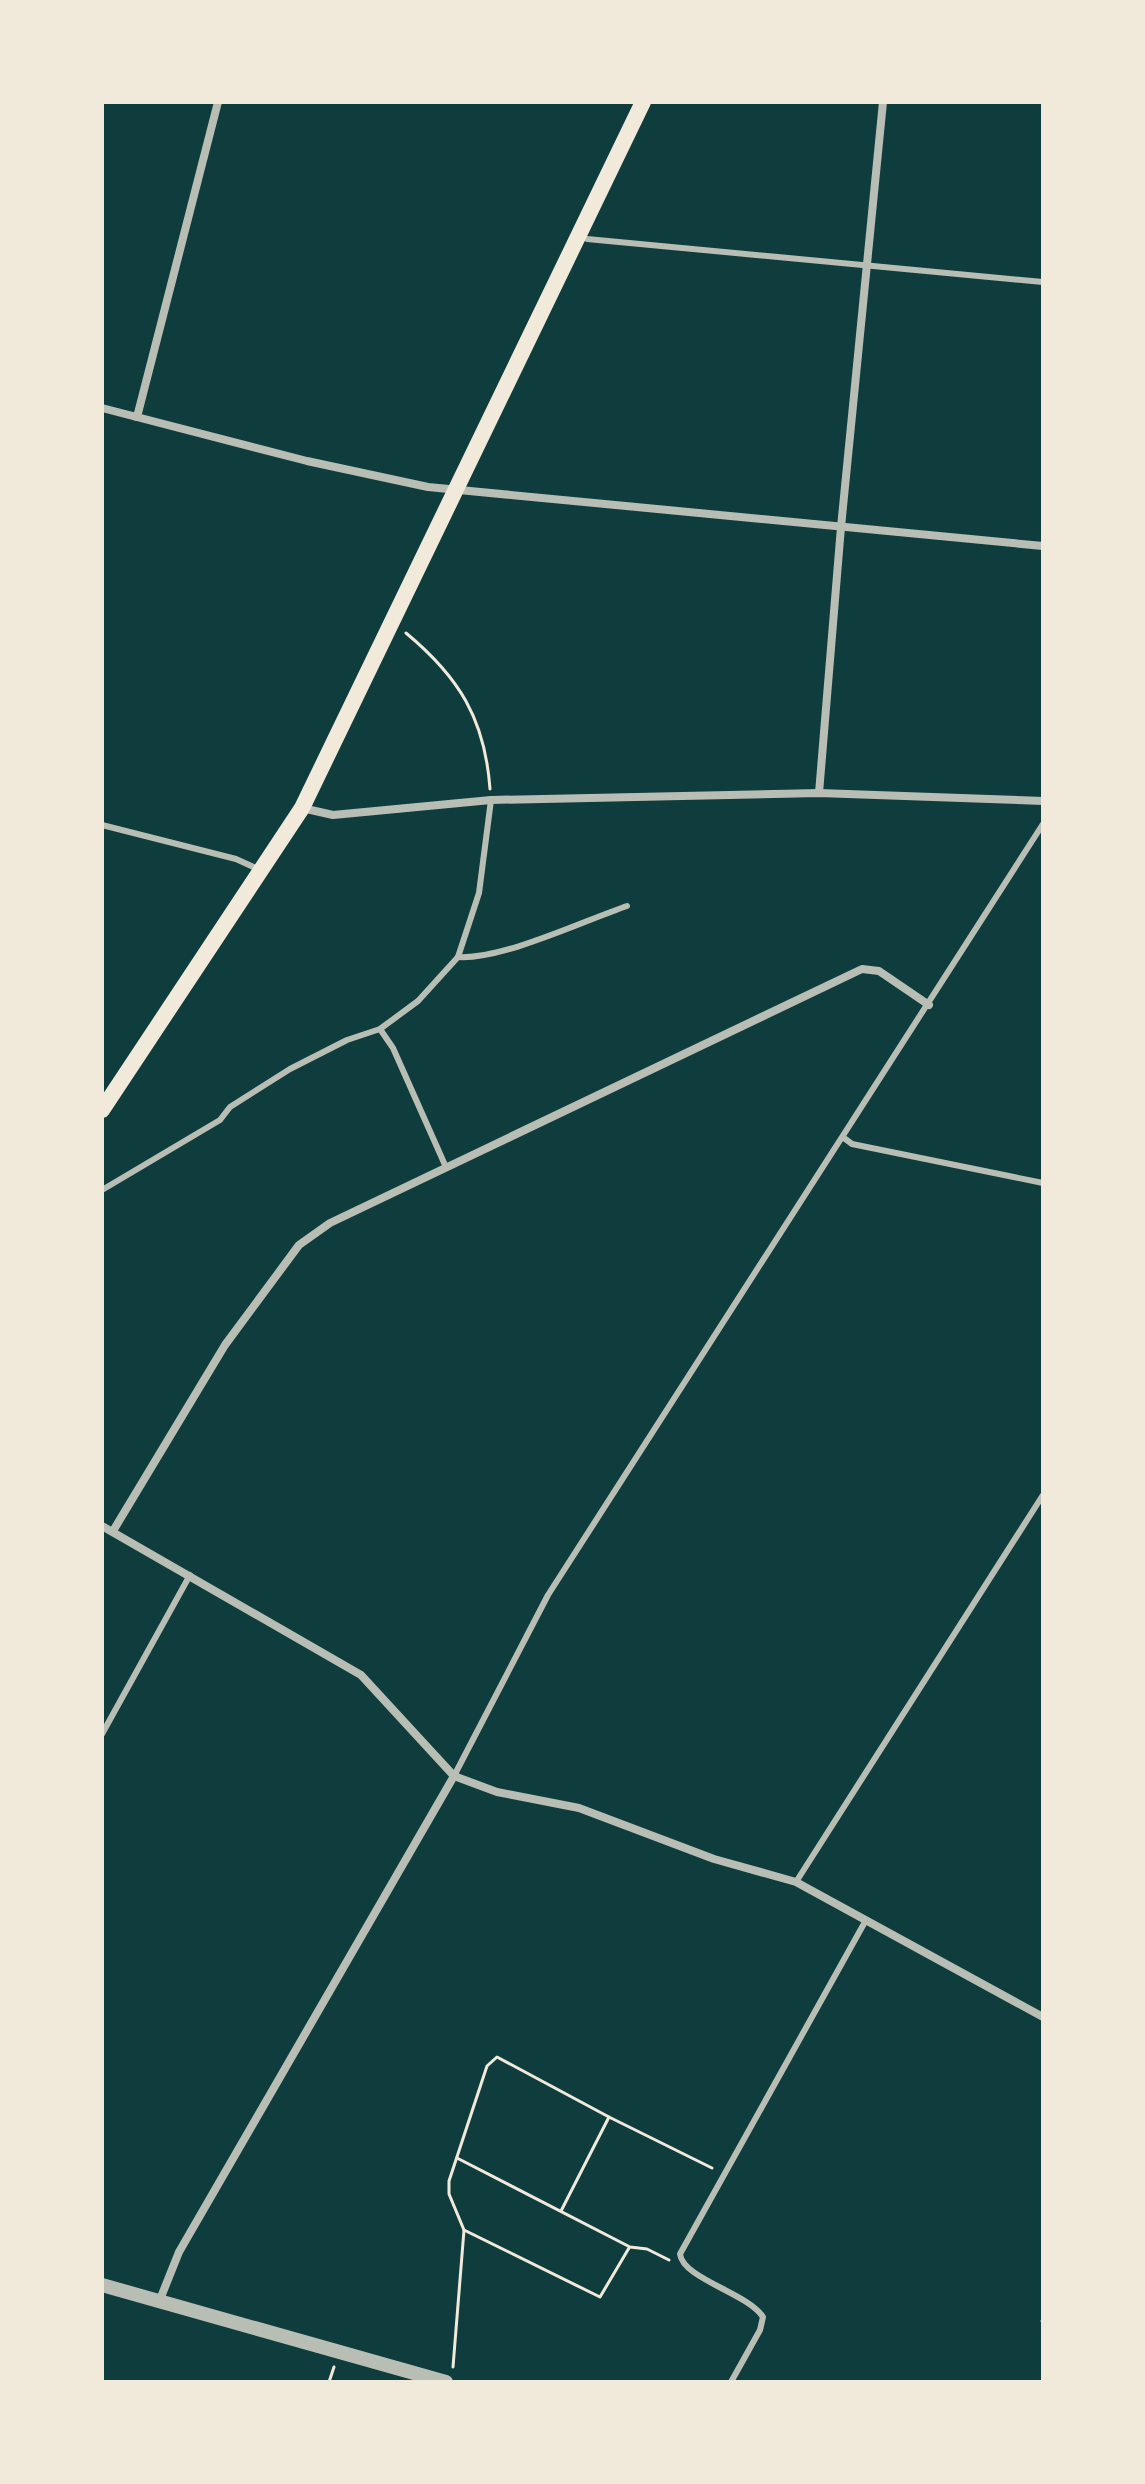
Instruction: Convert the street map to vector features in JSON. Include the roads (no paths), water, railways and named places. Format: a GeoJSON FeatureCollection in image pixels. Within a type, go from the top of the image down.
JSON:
{"type":"FeatureCollection","features":[{"type":"Feature","properties":{"kind":"main road"},"geometry":{"type":"LineString","coordinates":[[102,1110],[302,808],[577,233],[643,102]]}},
{"type":"Feature","properties":{"kind":"street"},"geometry":{"type":"LineString","coordinates":[[137,417],[218,102]]}},
{"type":"Feature","properties":{"kind":"street"},"geometry":{"type":"LineString","coordinates":[[819,793],[841,527],[883,102]]}},
{"type":"Feature","properties":{"kind":"street"},"geometry":{"type":"LineString","coordinates":[[102,408],[307,461],[454,490],[1043,546]]}},
{"type":"Feature","properties":{"kind":"street"},"geometry":{"type":"LineString","coordinates":[[302,808],[333,815],[491,800],[819,793],[1043,801]]}},
{"type":"Feature","properties":{"kind":"street"},"geometry":{"type":"LineString","coordinates":[[113,1531],[225,1345],[299,1245],[340,1217],[862,969],[879,971],[929,1005]]}},
{"type":"Feature","properties":{"kind":"street"},"geometry":{"type":"LineString","coordinates":[[102,1526],[361,1675],[454,1776],[497,1792],[579,1808],[714,1859],[796,1882],[1043,2017]]}},
{"type":"Feature","properties":{"kind":"street"},"geometry":{"type":"LineString","coordinates":[[159,2302],[179,2252],[454,1776]]}},
{"type":"Feature","properties":{"kind":"street"},"geometry":{"type":"LineString","coordinates":[[102,2285],[449,2376]]}},
{"type":"Feature","properties":{"kind":"lane"},"geometry":{"type":"LineString","coordinates":[[577,233],[587,239],[1043,282]]}},
{"type":"Feature","properties":{"kind":"lane"},"geometry":{"type":"LineString","coordinates":[[102,1190],[220,1120],[230,1107],[290,1069],[347,1040],[380,1029],[418,1001],[458,957],[479,893],[491,800]]}},
{"type":"Feature","properties":{"kind":"lane"},"geometry":{"type":"LineString","coordinates":[[454,1776],[548,1595],[1043,824]]}},
{"type":"Feature","properties":{"kind":"lane"},"geometry":{"type":"LineString","coordinates":[[102,825],[236,859],[263,871]]}},
{"type":"Feature","properties":{"kind":"lane"},"geometry":{"type":"LineString","coordinates":[[458,957],[472,958],[518,946],[627,906]]}},
{"type":"Feature","properties":{"kind":"lane"},"geometry":{"type":"LineString","coordinates":[[380,1029],[393,1048],[445,1165]]}},
{"type":"Feature","properties":{"kind":"lane"},"geometry":{"type":"LineString","coordinates":[[844,1138],[852,1144],[1043,1183]]}},
{"type":"Feature","properties":{"kind":"lane"},"geometry":{"type":"LineString","coordinates":[[796,1882],[1043,1495]]}},
{"type":"Feature","properties":{"kind":"lane"},"geometry":{"type":"LineString","coordinates":[[102,1734],[190,1575]]}},
{"type":"Feature","properties":{"kind":"lane"},"geometry":{"type":"LineString","coordinates":[[731,2382],[760,2330],[763,2317],[753,2305],[681,2261],[683,2247],[866,1920]]}}]}
